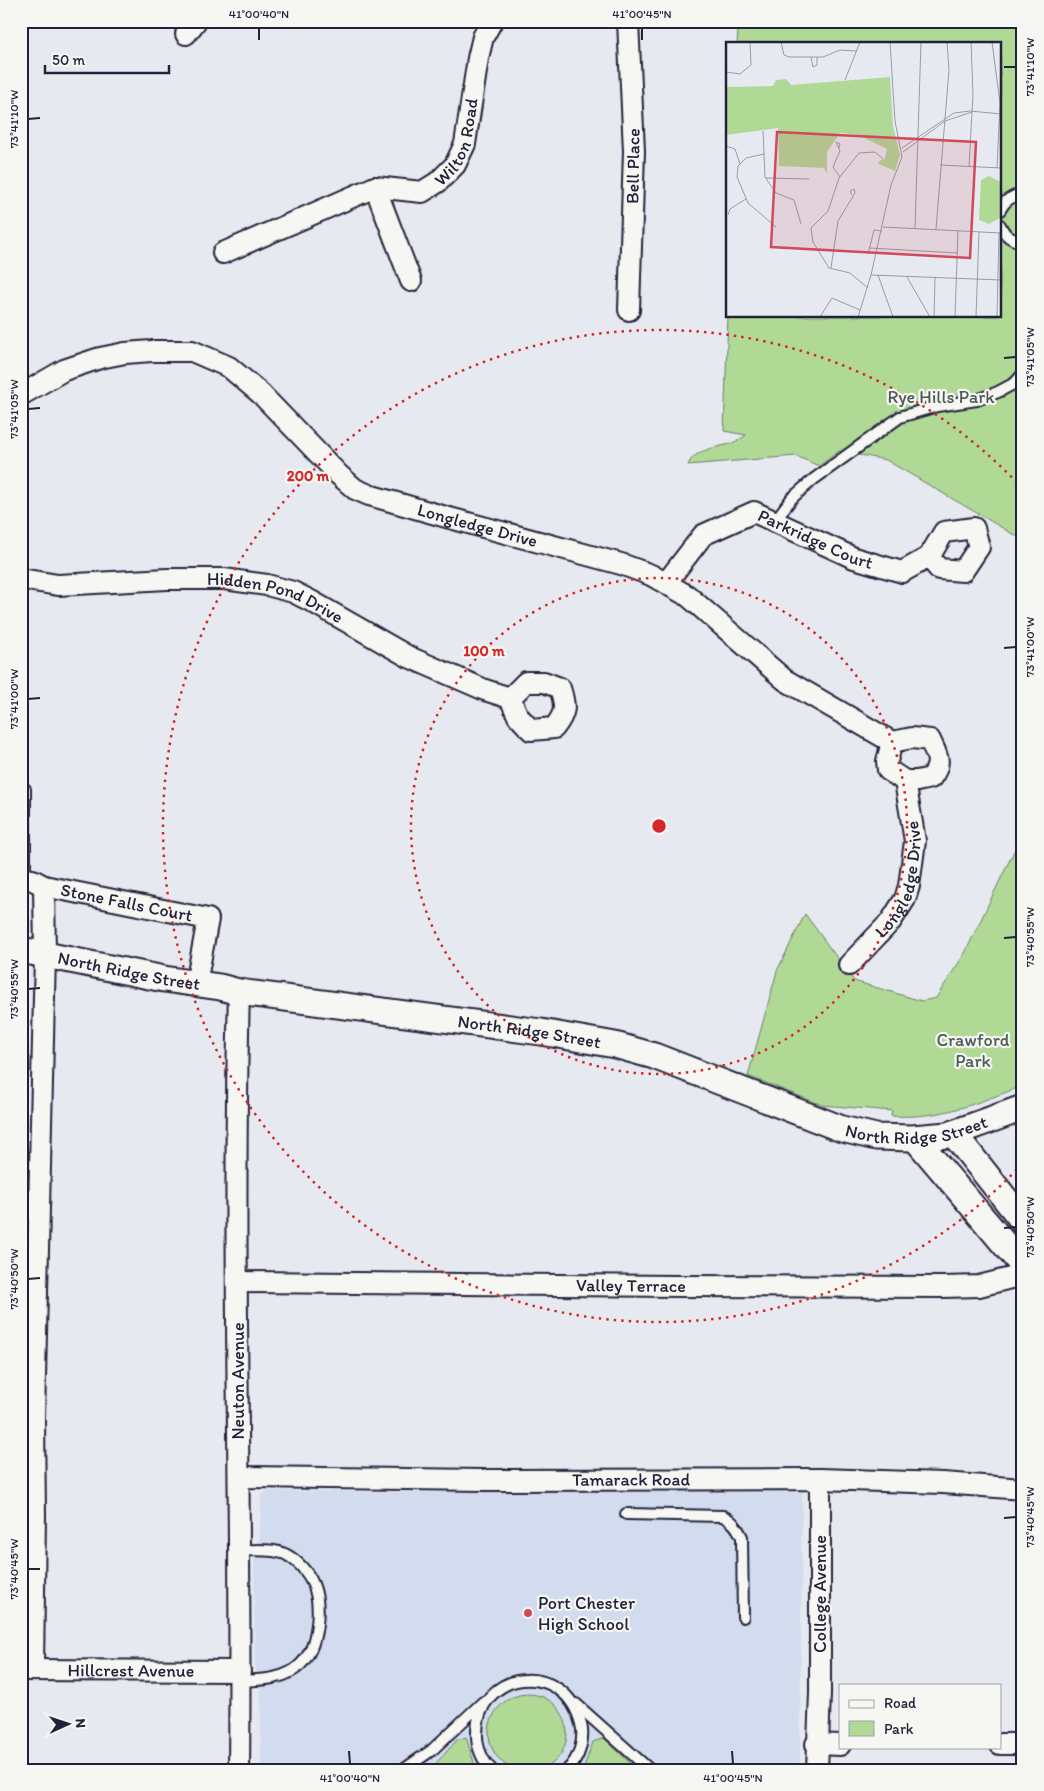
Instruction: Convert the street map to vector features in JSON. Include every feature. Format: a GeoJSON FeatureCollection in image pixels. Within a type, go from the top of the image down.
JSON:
{"type":"FeatureCollection","features":[{"type":"Feature","properties":{"kind":"street","name":"Wilton Road"},"geometry":{"type":"LineString","coordinates":[[224,253],[375,187],[422,192],[438,182],[455,165],[464,144],[478,58],[484,37],[492,21]]}},
{"type":"Feature","properties":{"kind":"street","name":"Bell Place"},"geometry":{"type":"LineString","coordinates":[[628,21],[634,151],[628,310]]}},
{"type":"Feature","properties":{"kind":"street"},"geometry":{"type":"LineString","coordinates":[[375,187],[411,281]]}},
{"type":"Feature","properties":{"kind":"street","name":"Longledge Drive"},"geometry":{"type":"LineString","coordinates":[[21,395],[64,370],[100,358],[125,353],[192,351],[229,367],[261,394],[338,475],[355,489],[369,495],[446,517],[621,564],[651,575],[688,596],[785,680],[902,740],[930,740],[938,758],[938,769],[931,778],[905,781],[915,841],[909,886],[905,899],[891,921],[849,965]]}},
{"type":"Feature","properties":{"kind":"street","name":"Parkridge Court"},"geometry":{"type":"LineString","coordinates":[[666,583],[703,535],[754,512],[854,558],[902,572],[928,557]]}},
{"type":"Feature","properties":{"kind":"street","name":"Hidden Pond Drive"},"geometry":{"type":"LineString","coordinates":[[21,579],[58,585],[167,579],[224,579],[266,585],[292,592],[311,601],[409,657],[485,690],[510,698]]}},
{"type":"Feature","properties":{"kind":"street"},"geometry":{"type":"LineString","coordinates":[[902,740],[886,761],[888,770],[905,781]]}},
{"type":"Feature","properties":{"kind":"street","name":"Stone Falls Court"},"geometry":{"type":"LineString","coordinates":[[23,879],[33,880],[44,886],[208,919],[196,984]]}},
{"type":"Feature","properties":{"kind":"street"},"geometry":{"type":"LineString","coordinates":[[27,1670],[35,1516],[33,953],[44,886]]}},
{"type":"Feature","properties":{"kind":"street","name":"North Ridge Street"},"geometry":{"type":"LineString","coordinates":[[33,953],[239,992],[541,1032],[615,1045],[654,1056],[842,1128],[876,1137],[915,1138],[954,1133],[1023,1108]]}},
{"type":"Feature","properties":{"kind":"street","name":"Neuton Avenue"},"geometry":{"type":"LineString","coordinates":[[239,992],[236,1094],[239,1770]]}},
{"type":"Feature","properties":{"kind":"street"},"geometry":{"type":"LineString","coordinates":[[954,1133],[1023,1221]]}},
{"type":"Feature","properties":{"kind":"street"},"geometry":{"type":"LineString","coordinates":[[915,1138],[1023,1266]]}},
{"type":"Feature","properties":{"kind":"street","name":"Valley Terrace"},"geometry":{"type":"LineString","coordinates":[[237,1282],[943,1287],[978,1286],[1023,1276]]}},
{"type":"Feature","properties":{"kind":"street","name":"Tamarack Road"},"geometry":{"type":"LineString","coordinates":[[239,1477],[484,1480],[820,1479],[1023,1488]]}},
{"type":"Feature","properties":{"kind":"street","name":"College Avenue"},"geometry":{"type":"LineString","coordinates":[[817,1770],[816,1744],[820,1693],[820,1479]]}},
{"type":"Feature","properties":{"kind":"street","name":"Hillcrest Avenue"},"geometry":{"type":"LineString","coordinates":[[27,1670],[240,1676]]}},
{"type":"Feature","properties":{"kind":"street"},"geometry":{"type":"LineString","coordinates":[[816,1744],[839,1745]]}},
{"type":"Feature","properties":{"kind":"street"},"geometry":{"type":"LineString","coordinates":[[1002,1744],[1023,1744]]}},
{"type":"Feature","properties":{"kind":"lane"},"geometry":{"type":"LineString","coordinates":[[1002,208],[1014,196],[1023,194]]}},
{"type":"Feature","properties":{"kind":"lane"},"geometry":{"type":"LineString","coordinates":[[1002,229],[1009,238],[1023,242]]}},
{"type":"Feature","properties":{"kind":"lane"},"geometry":{"type":"LineString","coordinates":[[774,522],[792,498],[814,479],[900,417],[937,406],[977,400],[1006,387],[1023,374]]}},
{"type":"Feature","properties":{"kind":"lane"},"geometry":{"type":"LineString","coordinates":[[23,879],[26,790]]}},
{"type":"Feature","properties":{"kind":"lane"},"geometry":{"type":"LineString","coordinates":[[626,1514],[723,1516],[730,1520],[738,1528],[742,1537],[743,1617]]}},
{"type":"Feature","properties":{"kind":"lane"},"geometry":{"type":"LineString","coordinates":[[239,1550],[284,1553],[292,1559],[302,1567],[313,1584],[316,1592],[317,1612],[315,1640],[300,1665],[277,1677],[240,1676]]}},
{"type":"Feature","properties":{"kind":"lane"},"geometry":{"type":"LineString","coordinates":[[403,1770],[432,1750],[493,1693],[508,1683],[529,1679],[550,1683],[560,1689],[650,1770]]}},
{"type":"Feature","properties":{"kind":"lane"},"geometry":{"type":"LineString","coordinates":[[492,1770],[487,1765],[477,1743],[477,1726],[482,1708],[493,1693]]}},
{"type":"Feature","properties":{"kind":"lane"},"geometry":{"type":"LineString","coordinates":[[567,1770],[580,1750],[582,1729],[578,1711],[573,1702]]}},
{"type":"Feature","properties":{"kind":"shaded area","name":"Port Chester High School"},"geometry":{"type":"Polygon","coordinates":[[[764,1490],[802,1493],[800,1770],[261,1770],[261,1693],[255,1666],[254,1560],[260,1536],[261,1495],[268,1491],[764,1490]]]}},
{"type":"Feature","properties":{"kind":"green space","name":"Rye Hills Park"},"geometry":{"type":"Polygon","coordinates":[[[848,21],[1023,21],[1023,540],[886,460],[839,451],[819,466],[796,456],[688,465],[691,459],[701,452],[733,443],[746,435],[724,431],[728,318],[1002,318],[1002,42],[737,42],[738,30],[848,21]]]}},
{"type":"Feature","properties":{"kind":"green space","name":"Crawford Park"},"geometry":{"type":"Polygon","coordinates":[[[1023,824],[1023,1086],[974,1104],[943,1112],[927,1115],[891,1116],[892,1111],[822,1105],[748,1076],[777,971],[805,914],[854,981],[922,1001],[936,998],[965,953],[1015,849],[1023,824]]]}},
{"type":"Feature","properties":{"kind":"green space"},"geometry":{"type":"Polygon","coordinates":[[[528,1694],[543,1697],[556,1705],[564,1718],[567,1733],[564,1748],[556,1761],[543,1769],[528,1772],[513,1769],[500,1761],[492,1748],[489,1733],[492,1718],[500,1705],[513,1697],[528,1694]]]}},
{"type":"Feature","properties":{"kind":"green space"},"geometry":{"type":"Polygon","coordinates":[[[466,1737],[475,1766],[473,1770],[431,1770],[457,1740],[466,1737]]]}},
{"type":"Feature","properties":{"kind":"green space"},"geometry":{"type":"Polygon","coordinates":[[[604,1738],[631,1764],[632,1770],[585,1770],[585,1764],[593,1742],[604,1738]]]}},
{"type":"Feature","properties":{"kind":"place","name":"Port Chester High School"},"geometry":{"type":"Point","coordinates":[528,1613]}}]}
